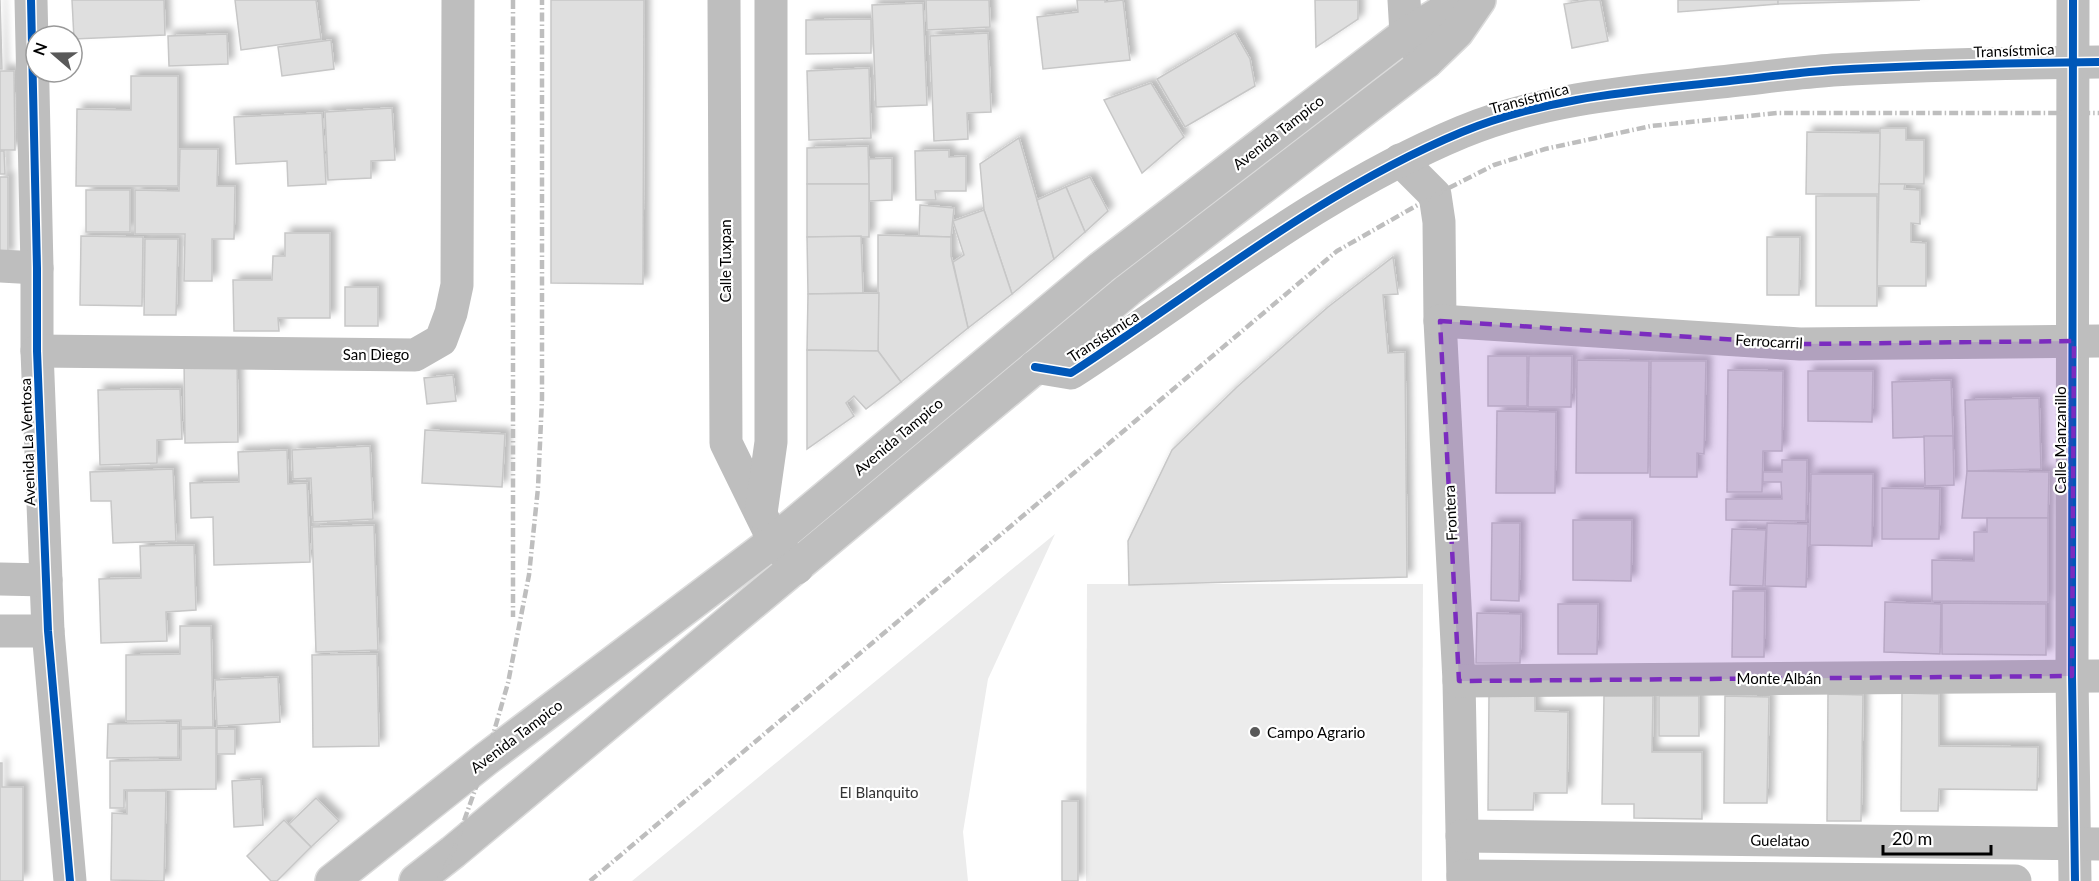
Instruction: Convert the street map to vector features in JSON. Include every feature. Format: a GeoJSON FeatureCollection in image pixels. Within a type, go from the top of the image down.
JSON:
{"type":"FeatureCollection","features":[{"type":"Feature","properties":{"kind":"street","name":"Avenida La Ventosa"},"geometry":{"type":"LineString","coordinates":[[31,0],[38,268],[37,351],[48,632],[70,881]]}},
{"type":"Feature","properties":{"kind":"street","name":"San Diego"},"geometry":{"type":"LineString","coordinates":[[37,351],[415,355],[441,340],[451,313],[457,285],[458,0]]}},
{"type":"Feature","properties":{"kind":"street","name":"Calle Tuxpan"},"geometry":{"type":"LineString","coordinates":[[724,0],[726,443],[768,527],[796,568]]}},
{"type":"Feature","properties":{"kind":"street"},"geometry":{"type":"LineString","coordinates":[[768,527],[771,442],[771,0]]}},
{"type":"Feature","properties":{"kind":"street"},"geometry":{"type":"LineString","coordinates":[[1404,0],[1406,34],[1426,62]]}},
{"type":"Feature","properties":{"kind":"street","name":"Avenida Tampico"},"geometry":{"type":"LineString","coordinates":[[332,881],[486,759],[768,527],[1101,268],[1406,34],[1479,0]]}},
{"type":"Feature","properties":{"kind":"street","name":"Calle Manzanillo"},"geometry":{"type":"LineString","coordinates":[[2073,0],[2086,62],[2087,844],[2075,881]]}},
{"type":"Feature","properties":{"kind":"street","name":"Avenida Tampico"},"geometry":{"type":"LineString","coordinates":[[416,881],[796,568],[1128,290],[1426,62],[1454,11]]}},
{"type":"Feature","properties":{"kind":"street","name":"Transístmica"},"geometry":{"type":"LineString","coordinates":[[1035,367],[1071,373],[1147,324],[1272,236],[1400,160],[1464,132],[1521,111],[1586,97],[1830,71],[2086,62]]}},
{"type":"Feature","properties":{"kind":"street","name":"Frontera"},"geometry":{"type":"LineString","coordinates":[[1400,160],[1435,195],[1439,222],[1440,321],[1459,681],[1463,879]]}},
{"type":"Feature","properties":{"kind":"street"},"geometry":{"type":"LineString","coordinates":[[0,266],[38,268]]}},
{"type":"Feature","properties":{"kind":"street","name":"Ferrocarril"},"geometry":{"type":"LineString","coordinates":[[1440,321],[1800,344],[2086,341]]}},
{"type":"Feature","properties":{"kind":"street"},"geometry":{"type":"LineString","coordinates":[[0,579],[46,580]]}},
{"type":"Feature","properties":{"kind":"street"},"geometry":{"type":"LineString","coordinates":[[0,631],[48,632]]}},
{"type":"Feature","properties":{"kind":"street","name":"Monte Albán"},"geometry":{"type":"LineString","coordinates":[[1459,681],[2086,676]]}},
{"type":"Feature","properties":{"kind":"street","name":"Guelatao"},"geometry":{"type":"LineString","coordinates":[[1462,836],[2087,844]]}},
{"type":"Feature","properties":{"kind":"street"},"geometry":{"type":"LineString","coordinates":[[1463,879],[2015,881]]}},
{"type":"Feature","properties":{"kind":"highlighted area"},"geometry":{"type":"Polygon","coordinates":[[[1440,321],[1800,344],[2074,341],[2072,676],[1459,681],[1440,321]]]}},
{"type":"Feature","properties":{"kind":"green space","name":"El Blanquito"},"geometry":{"type":"Polygon","coordinates":[[[1055,534],[988,679],[963,832],[968,881],[632,881],[1055,534]]]}},
{"type":"Feature","properties":{"kind":"green space","name":"Campo Agrario"},"geometry":{"type":"Polygon","coordinates":[[[1087,584],[1423,584],[1422,881],[1086,881],[1087,584]]]}},
{"type":"Feature","properties":{"kind":"building"},"geometry":{"type":"Polygon","coordinates":[[[0,0],[2,69],[0,69],[0,0]]]}},
{"type":"Feature","properties":{"kind":"building"},"geometry":{"type":"Polygon","coordinates":[[[72,0],[164,0],[165,35],[84,39],[84,24],[73,24],[72,0]]]}},
{"type":"Feature","properties":{"kind":"building"},"geometry":{"type":"Polygon","coordinates":[[[235,0],[316,0],[321,39],[241,50],[235,0]]]}},
{"type":"Feature","properties":{"kind":"building"},"geometry":{"type":"Polygon","coordinates":[[[551,0],[644,0],[643,284],[551,283],[551,0]]]}},
{"type":"Feature","properties":{"kind":"building"},"geometry":{"type":"Polygon","coordinates":[[[926,0],[989,0],[990,27],[927,30],[926,0]]]}},
{"type":"Feature","properties":{"kind":"building"},"geometry":{"type":"Polygon","coordinates":[[[1077,0],[1105,0],[1105,2],[1123,0],[1130,60],[1043,69],[1037,17],[1078,12],[1077,0]]]}},
{"type":"Feature","properties":{"kind":"building"},"geometry":{"type":"Polygon","coordinates":[[[1315,0],[1358,0],[1358,19],[1316,47],[1315,0]]]}},
{"type":"Feature","properties":{"kind":"building"},"geometry":{"type":"Polygon","coordinates":[[[1600,0],[1608,41],[1572,48],[1564,4],[1600,0]]]}},
{"type":"Feature","properties":{"kind":"building"},"geometry":{"type":"Polygon","coordinates":[[[1678,0],[1778,0],[1778,4],[1678,12],[1678,0]]]}},
{"type":"Feature","properties":{"kind":"building"},"geometry":{"type":"Polygon","coordinates":[[[1778,0],[1920,0],[1778,4],[1778,0]]]}},
{"type":"Feature","properties":{"kind":"building"},"geometry":{"type":"Polygon","coordinates":[[[923,3],[927,105],[876,107],[872,5],[923,3]]]}},
{"type":"Feature","properties":{"kind":"building"},"geometry":{"type":"Polygon","coordinates":[[[871,19],[871,53],[806,54],[806,20],[871,19]]]}},
{"type":"Feature","properties":{"kind":"building"},"geometry":{"type":"Polygon","coordinates":[[[988,33],[991,112],[967,113],[968,139],[934,141],[930,36],[988,33]]]}},
{"type":"Feature","properties":{"kind":"building"},"geometry":{"type":"Polygon","coordinates":[[[1235,33],[1250,59],[1255,86],[1185,127],[1157,79],[1235,33]]]}},
{"type":"Feature","properties":{"kind":"building"},"geometry":{"type":"Polygon","coordinates":[[[227,34],[228,64],[169,66],[168,36],[227,34]]]}},
{"type":"Feature","properties":{"kind":"building"},"geometry":{"type":"Polygon","coordinates":[[[331,40],[334,69],[282,76],[278,47],[331,40]]]}},
{"type":"Feature","properties":{"kind":"building"},"geometry":{"type":"Polygon","coordinates":[[[869,68],[871,138],[809,140],[807,71],[869,68]]]}},
{"type":"Feature","properties":{"kind":"building"},"geometry":{"type":"Polygon","coordinates":[[[0,71],[14,71],[15,150],[0,150],[0,71]]]}},
{"type":"Feature","properties":{"kind":"building"},"geometry":{"type":"Polygon","coordinates":[[[131,76],[178,76],[178,186],[76,186],[77,109],[131,110],[131,76]]]}},
{"type":"Feature","properties":{"kind":"building"},"geometry":{"type":"Polygon","coordinates":[[[1151,83],[1184,137],[1142,173],[1104,100],[1151,83]]]}},
{"type":"Feature","properties":{"kind":"building"},"geometry":{"type":"Polygon","coordinates":[[[392,108],[395,160],[371,161],[371,178],[328,180],[325,112],[392,108]]]}},
{"type":"Feature","properties":{"kind":"building"},"geometry":{"type":"Polygon","coordinates":[[[322,113],[326,184],[288,186],[287,161],[236,164],[234,117],[322,113]]]}},
{"type":"Feature","properties":{"kind":"building"},"geometry":{"type":"Polygon","coordinates":[[[1880,128],[1906,128],[1906,140],[1924,140],[1924,184],[1879,184],[1880,128]]]}},
{"type":"Feature","properties":{"kind":"building"},"geometry":{"type":"Polygon","coordinates":[[[1807,132],[1880,133],[1879,194],[1806,194],[1807,132]]]}},
{"type":"Feature","properties":{"kind":"building"},"geometry":{"type":"Polygon","coordinates":[[[1019,138],[1054,259],[1012,294],[984,210],[980,164],[1019,138]]]}},
{"type":"Feature","properties":{"kind":"building"},"geometry":{"type":"Polygon","coordinates":[[[868,146],[869,184],[807,184],[807,148],[868,146]]]}},
{"type":"Feature","properties":{"kind":"building"},"geometry":{"type":"Polygon","coordinates":[[[180,149],[218,149],[217,186],[235,186],[234,239],[212,239],[212,281],[184,281],[185,234],[135,234],[135,190],[179,191],[180,149]]]}},
{"type":"Feature","properties":{"kind":"building"},"geometry":{"type":"Polygon","coordinates":[[[949,150],[949,157],[966,156],[966,191],[935,191],[936,200],[916,200],[915,151],[949,150]]]}},
{"type":"Feature","properties":{"kind":"building"},"geometry":{"type":"Polygon","coordinates":[[[0,151],[4,151],[5,174],[0,174],[0,151]]]}},
{"type":"Feature","properties":{"kind":"building"},"geometry":{"type":"Polygon","coordinates":[[[892,158],[892,200],[869,201],[869,159],[892,158]]]}},
{"type":"Feature","properties":{"kind":"building"},"geometry":{"type":"Polygon","coordinates":[[[0,177],[8,177],[8,256],[0,256],[0,177]]]}},
{"type":"Feature","properties":{"kind":"building"},"geometry":{"type":"Polygon","coordinates":[[[1090,177],[1108,211],[1085,232],[1066,187],[1090,177]]]}},
{"type":"Feature","properties":{"kind":"building"},"geometry":{"type":"Polygon","coordinates":[[[807,184],[869,184],[869,237],[807,237],[807,184]]]}},
{"type":"Feature","properties":{"kind":"building"},"geometry":{"type":"Polygon","coordinates":[[[1879,184],[1905,184],[1904,189],[1920,190],[1920,224],[1911,223],[1911,242],[1926,243],[1926,286],[1877,286],[1879,184]]]}},
{"type":"Feature","properties":{"kind":"building"},"geometry":{"type":"Polygon","coordinates":[[[1066,187],[1085,232],[1054,259],[1037,200],[1066,187]]]}},
{"type":"Feature","properties":{"kind":"building"},"geometry":{"type":"Polygon","coordinates":[[[86,190],[130,190],[130,232],[86,232],[86,190]]]}},
{"type":"Feature","properties":{"kind":"building"},"geometry":{"type":"Polygon","coordinates":[[[1816,196],[1877,196],[1877,306],[1816,306],[1816,196]]]}},
{"type":"Feature","properties":{"kind":"building"},"geometry":{"type":"Polygon","coordinates":[[[920,205],[954,208],[951,237],[919,236],[920,205]]]}},
{"type":"Feature","properties":{"kind":"building"},"geometry":{"type":"Polygon","coordinates":[[[984,210],[1012,294],[968,328],[953,262],[964,255],[953,221],[984,210]]]}},
{"type":"Feature","properties":{"kind":"building"},"geometry":{"type":"Polygon","coordinates":[[[285,233],[330,233],[330,318],[278,318],[279,331],[234,331],[233,280],[272,280],[273,256],[285,256],[285,233]]]}},
{"type":"Feature","properties":{"kind":"building"},"geometry":{"type":"Polygon","coordinates":[[[878,235],[951,237],[951,256],[968,328],[901,382],[878,351],[878,235]]]}},
{"type":"Feature","properties":{"kind":"building"},"geometry":{"type":"Polygon","coordinates":[[[81,236],[143,237],[142,306],[80,305],[81,236]]]}},
{"type":"Feature","properties":{"kind":"building"},"geometry":{"type":"Polygon","coordinates":[[[861,236],[863,293],[808,294],[807,237],[861,236]]]}},
{"type":"Feature","properties":{"kind":"building"},"geometry":{"type":"Polygon","coordinates":[[[1767,237],[1800,237],[1799,295],[1767,295],[1767,237]]]}},
{"type":"Feature","properties":{"kind":"building"},"geometry":{"type":"Polygon","coordinates":[[[145,239],[178,239],[176,315],[144,315],[145,239]]]}},
{"type":"Feature","properties":{"kind":"building"},"geometry":{"type":"Polygon","coordinates":[[[1393,257],[1398,294],[1383,295],[1388,353],[1405,352],[1407,577],[1129,585],[1128,541],[1172,450],[1237,387],[1328,307],[1393,257]]]}},
{"type":"Feature","properties":{"kind":"building"},"geometry":{"type":"Polygon","coordinates":[[[345,287],[378,287],[378,326],[345,326],[345,287]]]}},
{"type":"Feature","properties":{"kind":"building"},"geometry":{"type":"Polygon","coordinates":[[[879,293],[878,351],[807,350],[808,294],[879,293]]]}},
{"type":"Feature","properties":{"kind":"building"},"geometry":{"type":"Polygon","coordinates":[[[807,350],[878,351],[901,382],[866,409],[854,396],[846,403],[854,416],[807,449],[807,350]]]}},
{"type":"Feature","properties":{"kind":"building"},"geometry":{"type":"Polygon","coordinates":[[[237,356],[238,442],[185,443],[184,358],[237,356]]]}},
{"type":"Feature","properties":{"kind":"building"},"geometry":{"type":"Polygon","coordinates":[[[1488,356],[1527,356],[1527,406],[1488,406],[1488,356]]]}},
{"type":"Feature","properties":{"kind":"building"},"geometry":{"type":"Polygon","coordinates":[[[1529,356],[1572,356],[1571,407],[1528,407],[1529,356]]]}},
{"type":"Feature","properties":{"kind":"building"},"geometry":{"type":"Polygon","coordinates":[[[1577,360],[1649,361],[1648,473],[1576,473],[1577,360]]]}},
{"type":"Feature","properties":{"kind":"building"},"geometry":{"type":"Polygon","coordinates":[[[1651,361],[1706,361],[1704,454],[1697,453],[1697,477],[1650,477],[1651,361]]]}},
{"type":"Feature","properties":{"kind":"building"},"geometry":{"type":"Polygon","coordinates":[[[1728,370],[1783,371],[1782,451],[1763,451],[1762,492],[1727,492],[1728,370]]]}},
{"type":"Feature","properties":{"kind":"building"},"geometry":{"type":"Polygon","coordinates":[[[1808,371],[1873,371],[1872,422],[1808,421],[1808,371]]]}},
{"type":"Feature","properties":{"kind":"building"},"geometry":{"type":"Polygon","coordinates":[[[453,375],[456,401],[427,404],[424,378],[453,375]]]}},
{"type":"Feature","properties":{"kind":"building"},"geometry":{"type":"Polygon","coordinates":[[[1951,380],[1953,436],[1893,438],[1892,382],[1951,380]]]}},
{"type":"Feature","properties":{"kind":"building"},"geometry":{"type":"Polygon","coordinates":[[[180,389],[182,439],[157,440],[157,463],[100,465],[98,390],[180,389]]]}},
{"type":"Feature","properties":{"kind":"building"},"geometry":{"type":"Polygon","coordinates":[[[2039,398],[2041,469],[1967,471],[1965,400],[2039,398]]]}},
{"type":"Feature","properties":{"kind":"building"},"geometry":{"type":"Polygon","coordinates":[[[1497,411],[1556,412],[1555,493],[1496,493],[1497,411]]]}},
{"type":"Feature","properties":{"kind":"building"},"geometry":{"type":"Polygon","coordinates":[[[425,430],[505,434],[502,487],[422,483],[425,430]]]}},
{"type":"Feature","properties":{"kind":"building"},"geometry":{"type":"Polygon","coordinates":[[[1924,436],[1953,436],[1954,485],[1925,486],[1924,436]]]}},
{"type":"Feature","properties":{"kind":"building"},"geometry":{"type":"Polygon","coordinates":[[[370,446],[373,519],[313,522],[311,478],[293,479],[292,450],[370,446]]]}},
{"type":"Feature","properties":{"kind":"building"},"geometry":{"type":"Polygon","coordinates":[[[287,450],[288,484],[307,483],[310,562],[214,565],[213,517],[191,518],[190,483],[239,482],[238,452],[287,450]]]}},
{"type":"Feature","properties":{"kind":"building"},"geometry":{"type":"Polygon","coordinates":[[[1782,460],[1807,460],[1806,521],[1726,520],[1726,499],[1782,499],[1781,482],[1763,482],[1763,472],[1782,472],[1782,460]]]}},
{"type":"Feature","properties":{"kind":"building"},"geometry":{"type":"Polygon","coordinates":[[[173,469],[176,541],[113,543],[111,501],[91,501],[90,472],[173,469]]]}},
{"type":"Feature","properties":{"kind":"building"},"geometry":{"type":"Polygon","coordinates":[[[1967,471],[2049,472],[2048,518],[1962,518],[1967,471]]]}},
{"type":"Feature","properties":{"kind":"building"},"geometry":{"type":"Polygon","coordinates":[[[1811,474],[1873,474],[1872,546],[1810,545],[1811,474]]]}},
{"type":"Feature","properties":{"kind":"building"},"geometry":{"type":"Polygon","coordinates":[[[1882,488],[1940,489],[1939,539],[1882,539],[1882,488]]]}},
{"type":"Feature","properties":{"kind":"building"},"geometry":{"type":"Polygon","coordinates":[[[1987,518],[2048,518],[2048,602],[1932,601],[1932,560],[1974,561],[1974,532],[1987,532],[1987,518]]]}},
{"type":"Feature","properties":{"kind":"building"},"geometry":{"type":"Polygon","coordinates":[[[1573,520],[1632,520],[1631,581],[1573,580],[1573,520]]]}},
{"type":"Feature","properties":{"kind":"building"},"geometry":{"type":"Polygon","coordinates":[[[1492,523],[1520,523],[1519,601],[1491,600],[1492,523]]]}},
{"type":"Feature","properties":{"kind":"building"},"geometry":{"type":"Polygon","coordinates":[[[1767,523],[1808,524],[1806,587],[1765,586],[1767,523]]]}},
{"type":"Feature","properties":{"kind":"building"},"geometry":{"type":"Polygon","coordinates":[[[374,525],[378,650],[316,652],[312,527],[374,525]]]}},
{"type":"Feature","properties":{"kind":"building"},"geometry":{"type":"Polygon","coordinates":[[[1732,529],[1766,530],[1763,586],[1730,585],[1732,529]]]}},
{"type":"Feature","properties":{"kind":"building"},"geometry":{"type":"Polygon","coordinates":[[[194,545],[196,610],[166,612],[167,641],[101,643],[99,579],[141,578],[140,546],[194,545]]]}},
{"type":"Feature","properties":{"kind":"building"},"geometry":{"type":"Polygon","coordinates":[[[1733,591],[1765,591],[1764,657],[1732,657],[1733,591]]]}},
{"type":"Feature","properties":{"kind":"building"},"geometry":{"type":"Polygon","coordinates":[[[1885,602],[1941,604],[1940,654],[1884,652],[1885,602]]]}},
{"type":"Feature","properties":{"kind":"building"},"geometry":{"type":"Polygon","coordinates":[[[1942,603],[2046,604],[2046,655],[1942,654],[1942,603]]]}},
{"type":"Feature","properties":{"kind":"building"},"geometry":{"type":"Polygon","coordinates":[[[1558,604],[1598,604],[1597,654],[1558,654],[1558,604]]]}},
{"type":"Feature","properties":{"kind":"building"},"geometry":{"type":"Polygon","coordinates":[[[1477,613],[1521,614],[1520,663],[1476,663],[1477,613]]]}},
{"type":"Feature","properties":{"kind":"building"},"geometry":{"type":"Polygon","coordinates":[[[180,626],[211,626],[213,727],[181,727],[181,720],[126,721],[126,655],[180,654],[180,626]]]}},
{"type":"Feature","properties":{"kind":"building"},"geometry":{"type":"Polygon","coordinates":[[[377,654],[379,746],[313,747],[312,655],[377,654]]]}},
{"type":"Feature","properties":{"kind":"building"},"geometry":{"type":"Polygon","coordinates":[[[278,677],[280,722],[217,726],[215,680],[278,677]]]}},
{"type":"Feature","properties":{"kind":"building"},"geometry":{"type":"Polygon","coordinates":[[[1902,693],[1939,694],[1939,746],[2038,747],[2037,790],[1939,789],[1938,811],[1901,811],[1902,693]]]}},
{"type":"Feature","properties":{"kind":"building"},"geometry":{"type":"Polygon","coordinates":[[[1489,694],[1535,694],[1535,711],[1568,712],[1567,793],[1534,793],[1533,810],[1488,810],[1489,694]]]}},
{"type":"Feature","properties":{"kind":"building"},"geometry":{"type":"Polygon","coordinates":[[[1828,694],[1863,695],[1861,821],[1827,821],[1828,694]]]}},
{"type":"Feature","properties":{"kind":"building"},"geometry":{"type":"Polygon","coordinates":[[[1604,696],[1653,696],[1652,752],[1702,752],[1702,819],[1634,818],[1634,804],[1602,804],[1604,696]]]}},
{"type":"Feature","properties":{"kind":"building"},"geometry":{"type":"Polygon","coordinates":[[[1659,696],[1699,696],[1699,736],[1659,736],[1659,696]]]}},
{"type":"Feature","properties":{"kind":"building"},"geometry":{"type":"Polygon","coordinates":[[[1725,696],[1769,697],[1767,803],[1724,803],[1725,696]]]}},
{"type":"Feature","properties":{"kind":"building"},"geometry":{"type":"Polygon","coordinates":[[[178,723],[178,757],[107,758],[108,724],[178,723]]]}},
{"type":"Feature","properties":{"kind":"building"},"geometry":{"type":"Polygon","coordinates":[[[216,728],[216,789],[124,790],[124,808],[110,808],[110,761],[181,760],[181,729],[216,728]]]}},
{"type":"Feature","properties":{"kind":"building"},"geometry":{"type":"Polygon","coordinates":[[[217,729],[235,729],[235,754],[217,754],[217,729]]]}},
{"type":"Feature","properties":{"kind":"building"},"geometry":{"type":"Polygon","coordinates":[[[0,763],[2,763],[2,787],[23,787],[23,881],[0,881],[0,763]]]}},
{"type":"Feature","properties":{"kind":"building"},"geometry":{"type":"Polygon","coordinates":[[[261,779],[263,825],[234,827],[232,781],[261,779]]]}},
{"type":"Feature","properties":{"kind":"building"},"geometry":{"type":"Polygon","coordinates":[[[127,791],[166,791],[164,881],[111,880],[112,813],[127,814],[127,791]]]}},
{"type":"Feature","properties":{"kind":"building"},"geometry":{"type":"Polygon","coordinates":[[[316,798],[339,821],[311,847],[289,824],[316,798]]]}},
{"type":"Feature","properties":{"kind":"building"},"geometry":{"type":"Polygon","coordinates":[[[1062,801],[1078,801],[1078,881],[1062,881],[1062,801]]]}},
{"type":"Feature","properties":{"kind":"building"},"geometry":{"type":"Polygon","coordinates":[[[284,820],[311,847],[277,881],[271,881],[247,856],[284,820]]]}},
{"type":"Feature","properties":{"kind":"railway"},"geometry":{"type":"LineString","coordinates":[[513,0],[513,617]]}},
{"type":"Feature","properties":{"kind":"railway"},"geometry":{"type":"LineString","coordinates":[[438,881],[453,852],[486,759],[508,683],[529,575],[538,488],[542,399],[542,0]]}},
{"type":"Feature","properties":{"kind":"railway"},"geometry":{"type":"LineString","coordinates":[[590,881],[1337,251],[1435,195],[1494,165],[1545,149],[1651,126],[1777,113],[2099,113]]}},
{"type":"Feature","properties":{"kind":"cycle path"},"geometry":{"type":"LineString","coordinates":[[31,0],[37,351],[48,631],[70,881]]}},
{"type":"Feature","properties":{"kind":"cycle path"},"geometry":{"type":"LineString","coordinates":[[2073,0],[2072,676],[2075,881]]}},
{"type":"Feature","properties":{"kind":"cycle path"},"geometry":{"type":"LineString","coordinates":[[1035,367],[1071,373],[1261,243],[1359,183],[1462,132],[1523,112],[1585,98],[1818,71],[2099,62]]}},
{"type":"Feature","properties":{"kind":"place","name":"Campo Agrario"},"geometry":{"type":"Point","coordinates":[1255,732]}}]}
